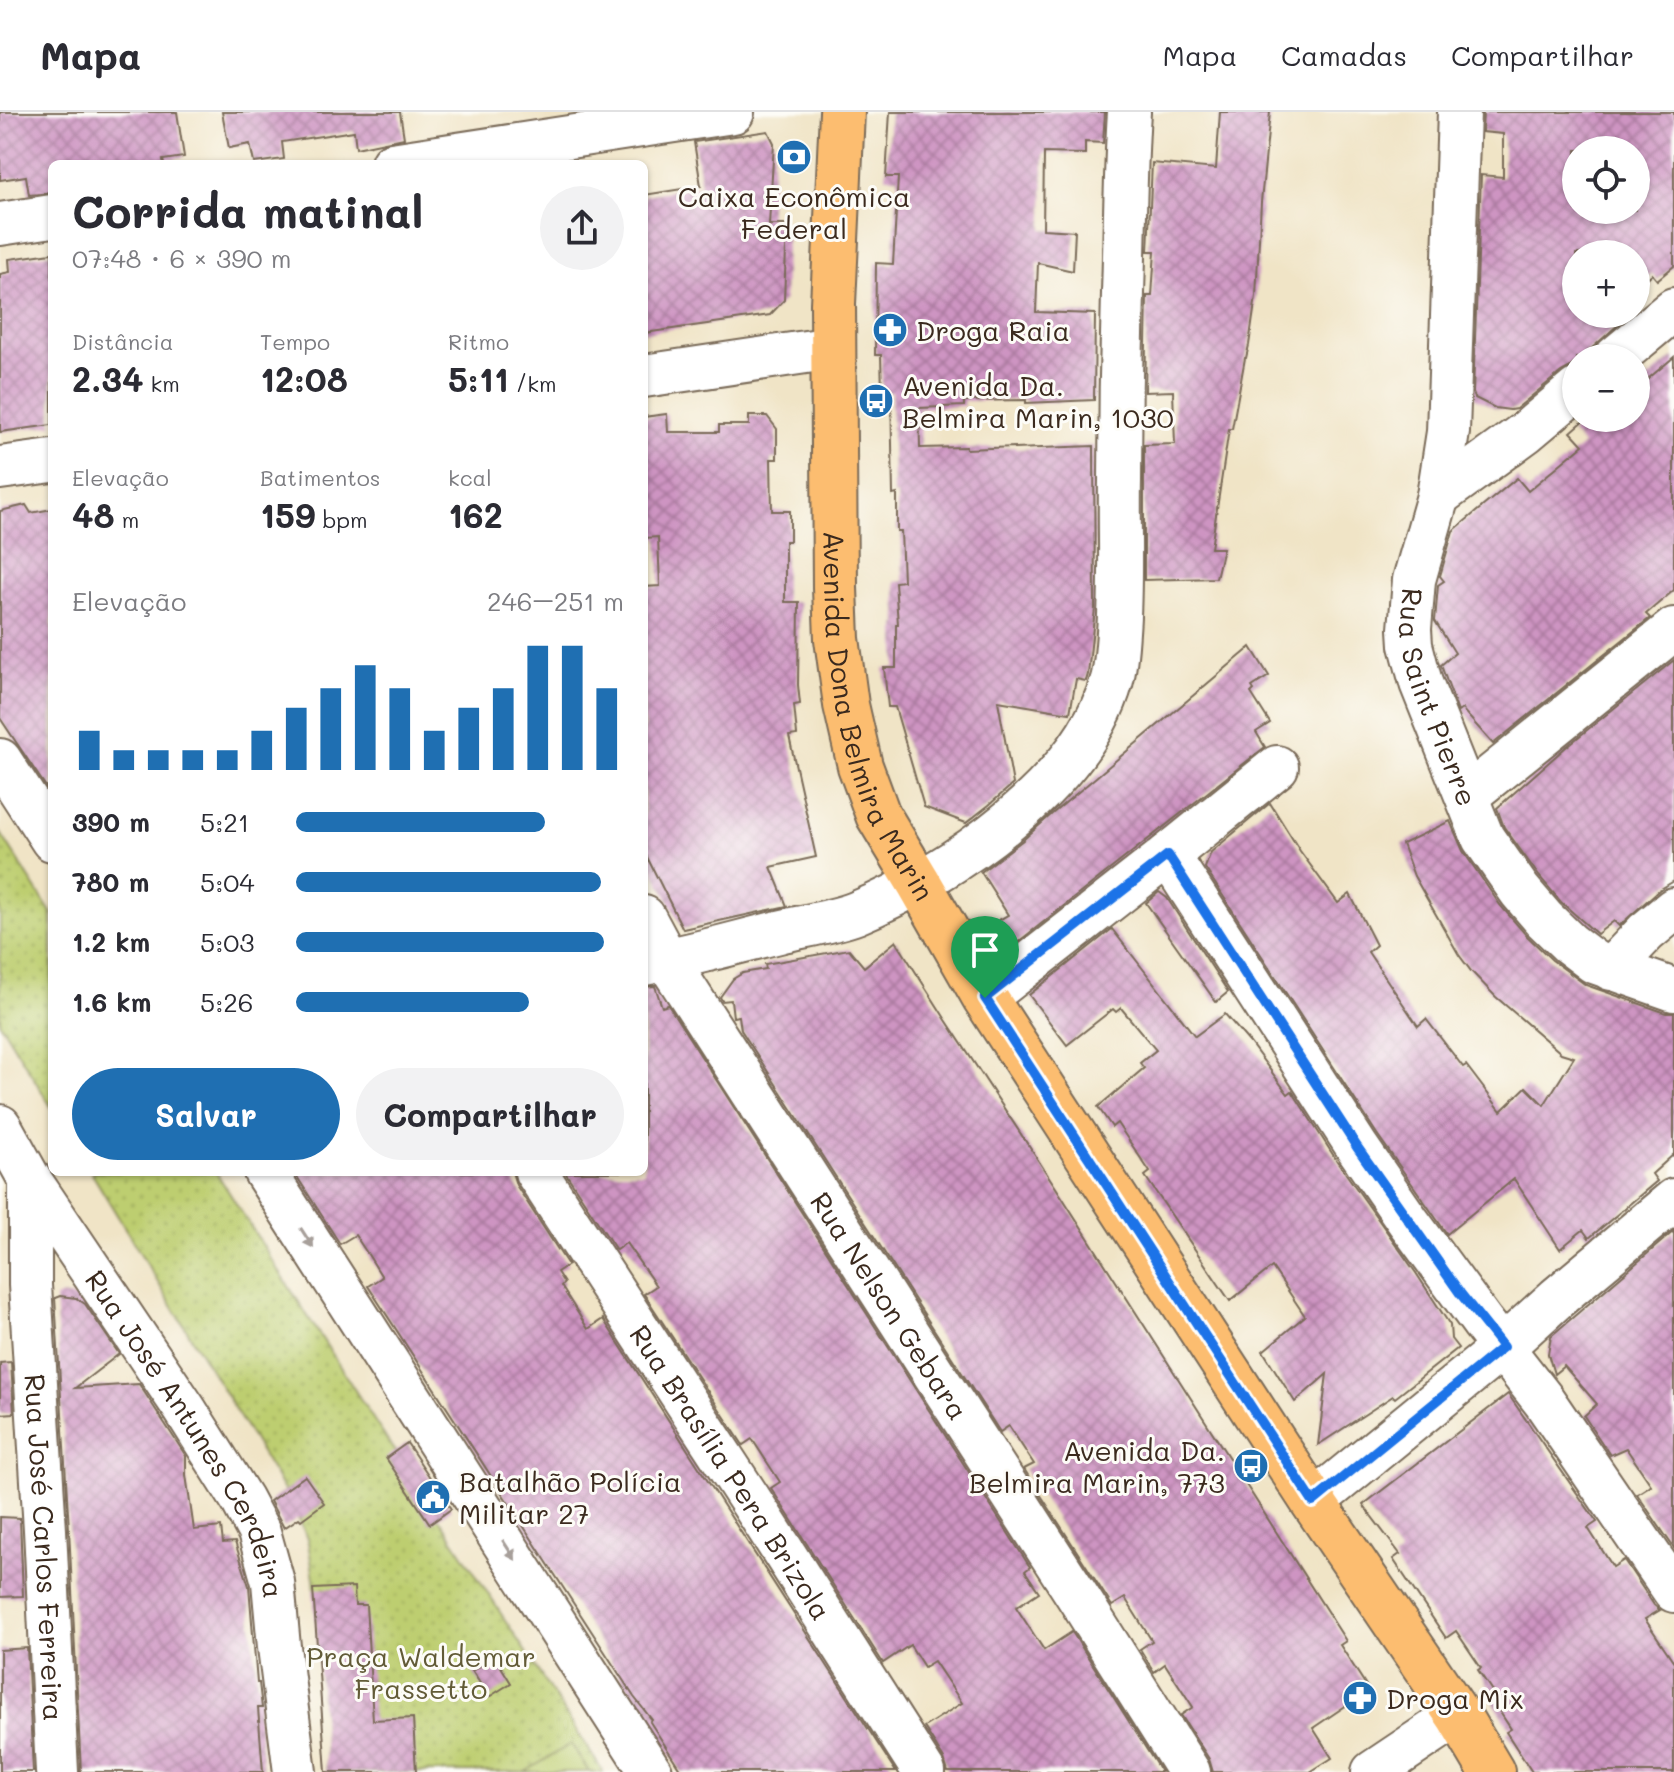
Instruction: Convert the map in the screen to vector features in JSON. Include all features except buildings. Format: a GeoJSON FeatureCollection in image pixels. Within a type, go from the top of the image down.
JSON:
{"type":"FeatureCollection","features":[{"type":"Feature","properties":{"kind":"main road","name":"Avenida Dona Belmira Marin"},"geometry":{"type":"LineString","coordinates":[[842,112],[833,304],[837,639],[846,705],[860,766],[878,815],[985,998],[1313,1502],[1458,1715],[1492,1772]]}},
{"type":"Feature","properties":{"kind":"street"},"geometry":{"type":"LineString","coordinates":[[418,160],[733,112]]}},
{"type":"Feature","properties":{"kind":"street"},"geometry":{"type":"LineString","coordinates":[[655,962],[853,914],[919,883],[955,861],[1016,814],[1052,782],[1081,744],[1105,698],[1116,660],[1121,594],[1120,361],[1129,112]]}},
{"type":"Feature","properties":{"kind":"street","name":"Rua Saint Pierre"},"geometry":{"type":"LineString","coordinates":[[1459,112],[1448,432],[1438,496],[1414,580],[1411,645],[1421,683],[1483,838],[1520,891],[1569,943],[1594,962],[1674,990]]}},
{"type":"Feature","properties":{"kind":"street"},"geometry":{"type":"LineString","coordinates":[[0,224],[48,217]]}},
{"type":"Feature","properties":{"kind":"street"},"geometry":{"type":"LineString","coordinates":[[1632,344],[1674,309]]}},
{"type":"Feature","properties":{"kind":"street"},"geometry":{"type":"LineString","coordinates":[[648,375],[833,348]]}},
{"type":"Feature","properties":{"kind":"street"},"geometry":{"type":"LineString","coordinates":[[1438,496],[1562,402]]}},
{"type":"Feature","properties":{"kind":"street"},"geometry":{"type":"LineString","coordinates":[[0,468],[48,462]]}},
{"type":"Feature","properties":{"kind":"street"},"geometry":{"type":"LineString","coordinates":[[1468,795],[1674,629]]}},
{"type":"Feature","properties":{"kind":"street"},"geometry":{"type":"LineString","coordinates":[[0,760],[48,834]]}},
{"type":"Feature","properties":{"kind":"street"},"geometry":{"type":"LineString","coordinates":[[985,998],[1277,767]]}},
{"type":"Feature","properties":{"kind":"street"},"geometry":{"type":"LineString","coordinates":[[1168,855],[1357,1147],[1460,1293],[1544,1401],[1674,1591]]}},
{"type":"Feature","properties":{"kind":"street"},"geometry":{"type":"LineString","coordinates":[[1611,969],[1646,932],[1674,909]]}},
{"type":"Feature","properties":{"kind":"street","name":"Rua Nelson Gebara"},"geometry":{"type":"LineString","coordinates":[[648,933],[655,962],[1021,1508],[1189,1772]]}},
{"type":"Feature","properties":{"kind":"street","name":"Rua José Antunes Cerdeira"},"geometry":{"type":"LineString","coordinates":[[0,1126],[30,1180],[184,1408],[259,1532],[273,1582],[295,1772]]}},
{"type":"Feature","properties":{"kind":"street"},"geometry":{"type":"LineString","coordinates":[[268,1176],[651,1772]]}},
{"type":"Feature","properties":{"kind":"street","name":"Rua Brasília Pera Brizola"},"geometry":{"type":"LineString","coordinates":[[539,1176],[924,1772]]}},
{"type":"Feature","properties":{"kind":"street","name":"Rua José Carlos Ferreira"},"geometry":{"type":"LineString","coordinates":[[30,1180],[30,1285],[57,1772]]}},
{"type":"Feature","properties":{"kind":"street"},"geometry":{"type":"LineString","coordinates":[[1313,1502],[1503,1347],[1674,1200]]}},
{"type":"Feature","properties":{"kind":"street"},"geometry":{"type":"LineString","coordinates":[[1373,1772],[1458,1715]]}},
{"type":"Feature","properties":{"kind":"green space"},"geometry":{"type":"Polygon","coordinates":[[[0,832],[48,908],[48,1101],[0,1023],[0,832]]]}},
{"type":"Feature","properties":{"kind":"green space","name":"Praça Waldemar Frassetto"},"geometry":{"type":"Polygon","coordinates":[[[93,1176],[219,1176],[603,1772],[327,1772],[314,1578],[308,1542],[285,1492],[93,1176]]]}},
{"type":"Feature","properties":{"kind":"green space"},"geometry":{"type":"Polygon","coordinates":[[[571,1744],[589,1772],[525,1772],[571,1744]]]}},
{"type":"Feature","properties":{"kind":"place","name":"Caixa Econômica Federal"},"geometry":{"type":"Point","coordinates":[794,157]}},
{"type":"Feature","properties":{"kind":"place","name":"Droga Raia"},"geometry":{"type":"Point","coordinates":[890,330]}},
{"type":"Feature","properties":{"kind":"place","name":"Avenida Da. Belmira Marin, 1030"},"geometry":{"type":"Point","coordinates":[876,401]}},
{"type":"Feature","properties":{"kind":"place","name":"Avenida Da. Belmira Marin, 773"},"geometry":{"type":"Point","coordinates":[1251,1466]}},
{"type":"Feature","properties":{"kind":"place","name":"Batalhão Polícia Militar 27"},"geometry":{"type":"Point","coordinates":[433,1497]}},
{"type":"Feature","properties":{"kind":"place","name":"Droga Mix"},"geometry":{"type":"Point","coordinates":[1360,1698]}},
{"type":"Feature","properties":{"kind":"route"},"geometry":{"type":"LineString","coordinates":[[1168,855],[1357,1147],[1460,1293],[1503,1347],[1313,1502],[985,998],[1168,855]]}}]}
